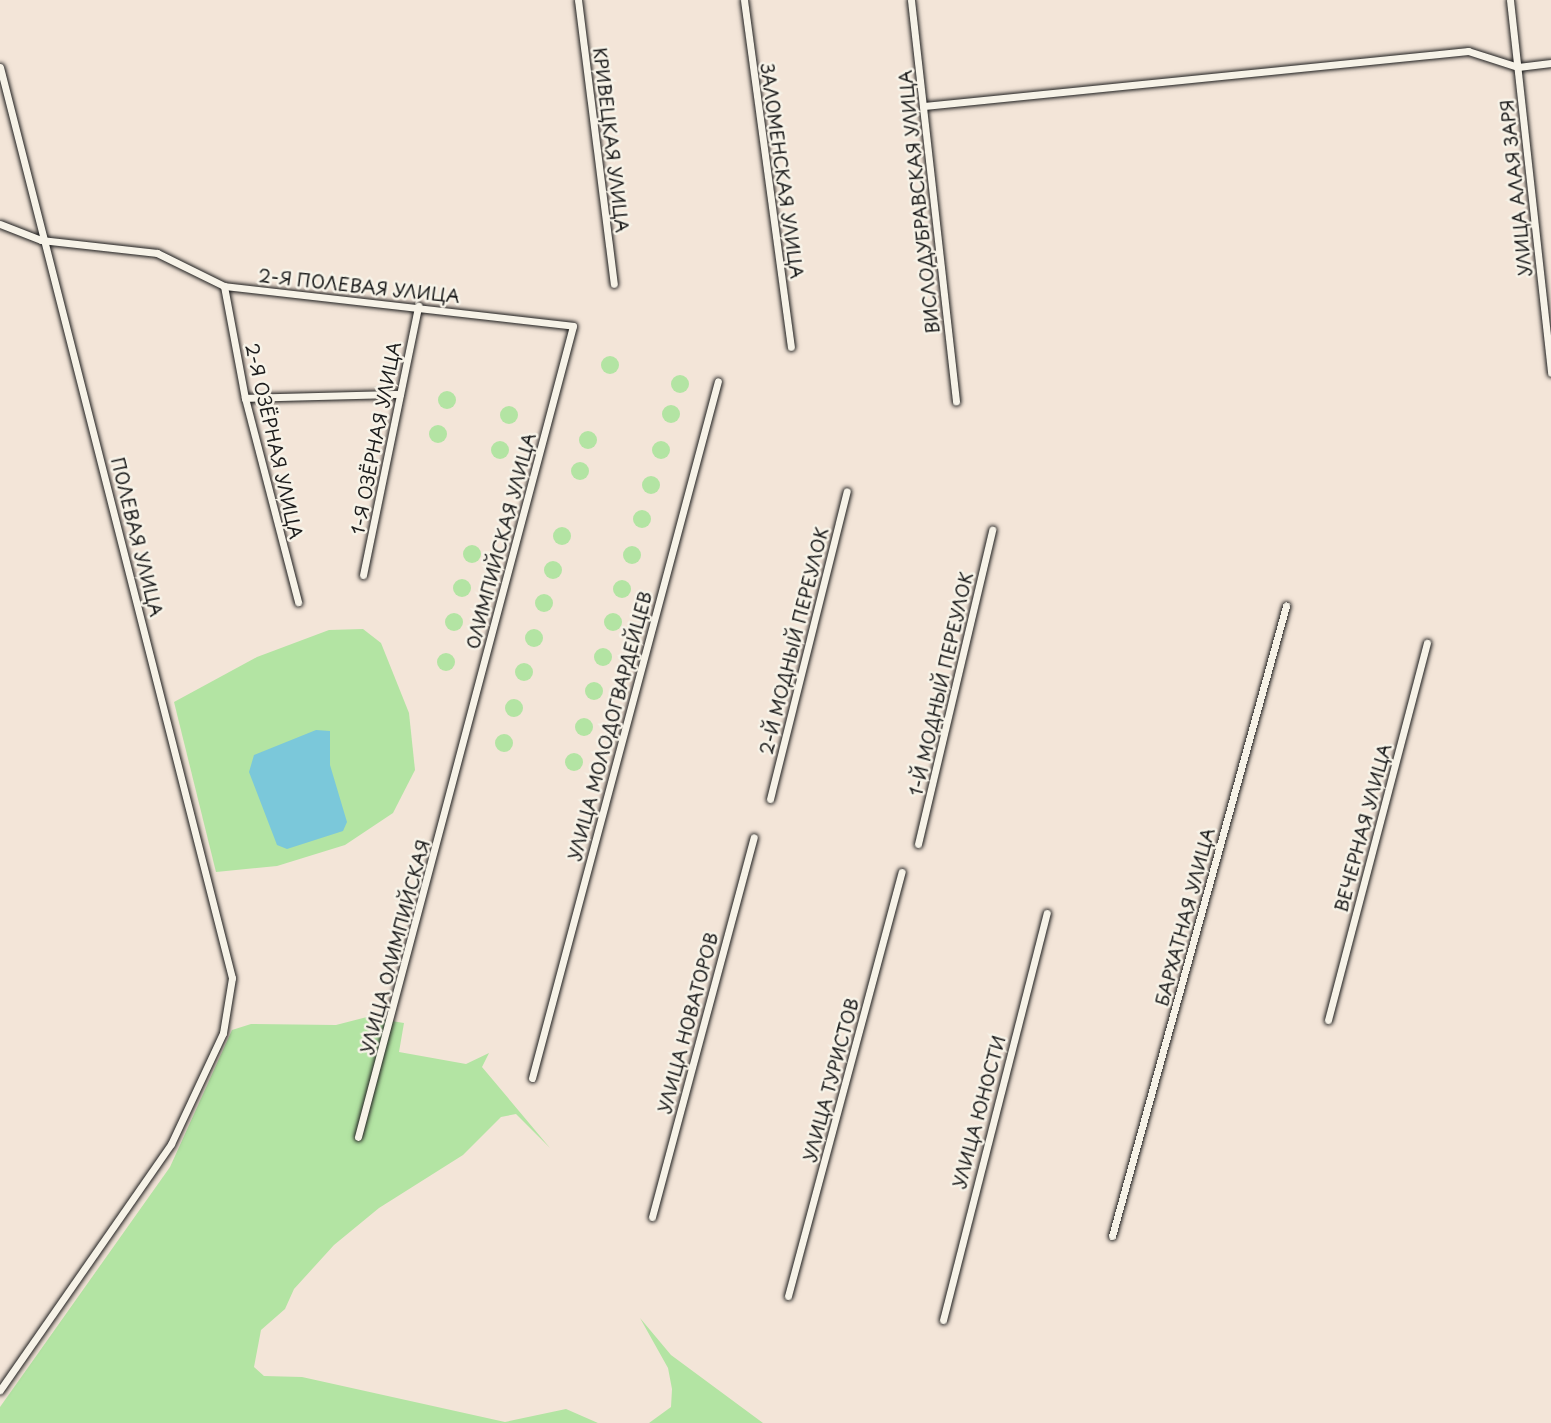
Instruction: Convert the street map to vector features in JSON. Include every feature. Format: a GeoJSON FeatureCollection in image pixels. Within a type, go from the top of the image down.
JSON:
{"type":"FeatureCollection","features":[{"type":"Feature","properties":{"kind":"street","name":"КРИВЕЦКАЯ УЛИЦА"},"geometry":{"type":"LineString","coordinates":[[578,0],[614,284]]}},
{"type":"Feature","properties":{"kind":"street","name":"ЗАЛОМЕНСКАЯ УЛИЦА"},"geometry":{"type":"LineString","coordinates":[[744,0],[791,347]]}},
{"type":"Feature","properties":{"kind":"street","name":"ВИСЛОДУБРАВСКАЯ УЛИЦА"},"geometry":{"type":"LineString","coordinates":[[911,0],[956,401]]}},
{"type":"Feature","properties":{"kind":"street","name":"УЛИЦА АЛАЯ ЗАРЯ"},"geometry":{"type":"LineString","coordinates":[[1510,0],[1551,373]]}},
{"type":"Feature","properties":{"kind":"street"},"geometry":{"type":"LineString","coordinates":[[924,106],[1468,51],[1518,67],[1551,63]]}},
{"type":"Feature","properties":{"kind":"street","name":"ПОЛЕВАЯ УЛИЦА"},"geometry":{"type":"LineString","coordinates":[[0,67],[41,240],[111,490],[232,978],[224,1033],[171,1144],[0,1390]]}},
{"type":"Feature","properties":{"kind":"street","name":"2-Я ПОЛЕВАЯ УЛИЦА"},"geometry":{"type":"LineString","coordinates":[[0,224],[41,240],[157,254],[224,286],[310,299],[417,306],[573,326]]}},
{"type":"Feature","properties":{"kind":"street","name":"2-Я ОЗЁРНАЯ УЛИЦА"},"geometry":{"type":"LineString","coordinates":[[224,286],[245,398],[298,602]]}},
{"type":"Feature","properties":{"kind":"street","name":"1-Я ОЗЁРНАЯ УЛИЦА"},"geometry":{"type":"LineString","coordinates":[[363,575],[417,306]]}},
{"type":"Feature","properties":{"kind":"street","name":"ОЛИМПИЙСКАЯ УЛИЦА"},"geometry":{"type":"LineString","coordinates":[[459,765],[573,326]]}},
{"type":"Feature","properties":{"kind":"street","name":"УЛИЦА МОЛОДОГВАРДЕЙЦЕВ"},"geometry":{"type":"LineString","coordinates":[[532,1078],[718,381]]}},
{"type":"Feature","properties":{"kind":"street"},"geometry":{"type":"LineString","coordinates":[[245,398],[400,394]]}},
{"type":"Feature","properties":{"kind":"street","name":"2-Й МОДНЫЙ ПЕРЕУЛОК"},"geometry":{"type":"LineString","coordinates":[[770,799],[848,491]]}},
{"type":"Feature","properties":{"kind":"street","name":"1-Й МОДНЫЙ ПЕРЕУЛОК"},"geometry":{"type":"LineString","coordinates":[[918,844],[992,530]]}},
{"type":"Feature","properties":{"kind":"street","name":"БАРХАТНАЯ УЛИЦА"},"geometry":{"type":"LineString","coordinates":[[1112,1236],[1286,606]]}},
{"type":"Feature","properties":{"kind":"street","name":"ВЕЧЕРНАЯ УЛИЦА"},"geometry":{"type":"LineString","coordinates":[[1328,1020],[1427,644]]}},
{"type":"Feature","properties":{"kind":"street","name":"УЛИЦА ОЛИМПИЙСКАЯ"},"geometry":{"type":"LineString","coordinates":[[358,1137],[459,765]]}},
{"type":"Feature","properties":{"kind":"street","name":"УЛИЦА НОВАТОРОВ"},"geometry":{"type":"LineString","coordinates":[[652,1217],[754,837]]}},
{"type":"Feature","properties":{"kind":"street","name":"УЛИЦА ТУРИСТОВ"},"geometry":{"type":"LineString","coordinates":[[788,1296],[902,872]]}},
{"type":"Feature","properties":{"kind":"street","name":"УЛИЦА ЮНОСТИ"},"geometry":{"type":"LineString","coordinates":[[943,1320],[1047,913]]}},
{"type":"Feature","properties":{"kind":"green space"},"geometry":{"type":"Polygon","coordinates":[[[610,356],[616,359],[619,365],[616,371],[610,374],[604,371],[601,365],[604,359],[610,356]]]}},
{"type":"Feature","properties":{"kind":"green space"},"geometry":{"type":"Polygon","coordinates":[[[680,375],[686,378],[689,384],[686,390],[680,393],[674,390],[671,384],[674,378],[680,375]]]}},
{"type":"Feature","properties":{"kind":"green space"},"geometry":{"type":"Polygon","coordinates":[[[447,391],[453,394],[456,400],[453,406],[447,409],[441,406],[438,400],[441,394],[447,391]]]}},
{"type":"Feature","properties":{"kind":"green space"},"geometry":{"type":"Polygon","coordinates":[[[671,405],[677,408],[680,414],[677,420],[671,423],[665,420],[662,414],[665,408],[671,405]]]}},
{"type":"Feature","properties":{"kind":"green space"},"geometry":{"type":"Polygon","coordinates":[[[509,406],[515,409],[518,415],[515,421],[509,424],[503,421],[500,415],[503,409],[509,406]]]}},
{"type":"Feature","properties":{"kind":"green space"},"geometry":{"type":"Polygon","coordinates":[[[438,425],[444,428],[447,434],[444,440],[438,443],[432,440],[429,434],[432,428],[438,425]]]}},
{"type":"Feature","properties":{"kind":"green space"},"geometry":{"type":"Polygon","coordinates":[[[588,431],[594,434],[597,440],[594,446],[588,449],[582,446],[579,440],[582,434],[588,431]]]}},
{"type":"Feature","properties":{"kind":"green space"},"geometry":{"type":"Polygon","coordinates":[[[500,441],[506,444],[509,450],[506,456],[500,459],[494,456],[491,450],[494,444],[500,441]]]}},
{"type":"Feature","properties":{"kind":"green space"},"geometry":{"type":"Polygon","coordinates":[[[661,441],[667,444],[670,450],[667,456],[661,459],[655,456],[652,450],[655,444],[661,441]]]}},
{"type":"Feature","properties":{"kind":"green space"},"geometry":{"type":"Polygon","coordinates":[[[580,462],[586,465],[589,471],[586,477],[580,480],[574,477],[571,471],[574,465],[580,462]]]}},
{"type":"Feature","properties":{"kind":"green space"},"geometry":{"type":"Polygon","coordinates":[[[651,476],[657,479],[660,485],[657,491],[651,494],[645,491],[642,485],[645,479],[651,476]]]}},
{"type":"Feature","properties":{"kind":"green space"},"geometry":{"type":"Polygon","coordinates":[[[642,510],[648,513],[651,519],[648,525],[642,528],[636,525],[633,519],[636,513],[642,510]]]}},
{"type":"Feature","properties":{"kind":"green space"},"geometry":{"type":"Polygon","coordinates":[[[562,527],[568,530],[571,536],[568,542],[562,545],[556,542],[553,536],[556,530],[562,527]]]}},
{"type":"Feature","properties":{"kind":"green space"},"geometry":{"type":"Polygon","coordinates":[[[472,545],[478,548],[481,554],[478,560],[472,563],[466,560],[463,554],[466,548],[472,545]]]}},
{"type":"Feature","properties":{"kind":"green space"},"geometry":{"type":"Polygon","coordinates":[[[632,546],[638,549],[641,555],[638,561],[632,564],[626,561],[623,555],[626,549],[632,546]]]}},
{"type":"Feature","properties":{"kind":"green space"},"geometry":{"type":"Polygon","coordinates":[[[553,561],[559,564],[562,570],[559,576],[553,579],[547,576],[544,570],[547,564],[553,561]]]}},
{"type":"Feature","properties":{"kind":"green space"},"geometry":{"type":"Polygon","coordinates":[[[462,579],[468,582],[471,588],[468,594],[462,597],[456,594],[453,588],[456,582],[462,579]]]}},
{"type":"Feature","properties":{"kind":"green space"},"geometry":{"type":"Polygon","coordinates":[[[622,580],[628,583],[631,589],[628,595],[622,598],[616,595],[613,589],[616,583],[622,580]]]}},
{"type":"Feature","properties":{"kind":"green space"},"geometry":{"type":"Polygon","coordinates":[[[544,594],[550,597],[553,603],[550,609],[544,612],[538,609],[535,603],[538,597],[544,594]]]}},
{"type":"Feature","properties":{"kind":"green space"},"geometry":{"type":"Polygon","coordinates":[[[454,613],[460,616],[463,622],[460,628],[454,631],[448,628],[445,622],[448,616],[454,613]]]}},
{"type":"Feature","properties":{"kind":"green space"},"geometry":{"type":"Polygon","coordinates":[[[613,613],[619,616],[622,622],[619,628],[613,631],[607,628],[604,622],[607,616],[613,613]]]}},
{"type":"Feature","properties":{"kind":"green space"},"geometry":{"type":"Polygon","coordinates":[[[363,629],[381,643],[409,713],[415,770],[393,813],[345,845],[277,866],[216,872],[174,702],[257,657],[329,630],[363,629]]]}},
{"type":"Feature","properties":{"kind":"green space"},"geometry":{"type":"Polygon","coordinates":[[[534,629],[540,632],[543,638],[540,644],[534,647],[528,644],[525,638],[528,632],[534,629]]]}},
{"type":"Feature","properties":{"kind":"green space"},"geometry":{"type":"Polygon","coordinates":[[[603,648],[609,651],[612,657],[609,663],[603,666],[597,663],[594,657],[597,651],[603,648]]]}},
{"type":"Feature","properties":{"kind":"green space"},"geometry":{"type":"Polygon","coordinates":[[[446,653],[452,656],[455,662],[452,668],[446,671],[440,668],[437,662],[440,656],[446,653]]]}},
{"type":"Feature","properties":{"kind":"green space"},"geometry":{"type":"Polygon","coordinates":[[[524,663],[530,666],[533,672],[530,678],[524,681],[518,678],[515,672],[518,666],[524,663]]]}},
{"type":"Feature","properties":{"kind":"green space"},"geometry":{"type":"Polygon","coordinates":[[[594,682],[600,685],[603,691],[600,697],[594,700],[588,697],[585,691],[588,685],[594,682]]]}},
{"type":"Feature","properties":{"kind":"green space"},"geometry":{"type":"Polygon","coordinates":[[[514,699],[520,702],[523,708],[520,714],[514,717],[508,714],[505,708],[508,702],[514,699]]]}},
{"type":"Feature","properties":{"kind":"green space"},"geometry":{"type":"Polygon","coordinates":[[[584,718],[590,721],[593,727],[590,733],[584,736],[578,733],[575,727],[578,721],[584,718]]]}},
{"type":"Feature","properties":{"kind":"green space"},"geometry":{"type":"Polygon","coordinates":[[[504,734],[510,737],[513,743],[510,749],[504,752],[498,749],[495,743],[498,737],[504,734]]]}},
{"type":"Feature","properties":{"kind":"green space"},"geometry":{"type":"Polygon","coordinates":[[[574,753],[580,756],[583,762],[580,768],[574,771],[568,768],[565,762],[568,756],[574,753]]]}},
{"type":"Feature","properties":{"kind":"green space"},"geometry":{"type":"Polygon","coordinates":[[[367,1017],[404,1023],[399,1052],[466,1064],[489,1053],[482,1067],[550,1148],[516,1114],[501,1117],[463,1155],[379,1208],[334,1245],[294,1289],[285,1309],[261,1330],[254,1367],[264,1376],[302,1377],[505,1422],[566,1409],[598,1423],[0,1423],[0,1407],[170,1167],[232,1030],[251,1024],[336,1025],[367,1017]]]}},
{"type":"Feature","properties":{"kind":"green space"},"geometry":{"type":"Polygon","coordinates":[[[640,1318],[671,1355],[763,1423],[649,1423],[671,1407],[672,1389],[668,1368],[640,1318]]]}},
{"type":"Feature","properties":{"kind":"water"},"geometry":{"type":"Polygon","coordinates":[[[316,730],[330,731],[330,765],[347,822],[343,831],[287,849],[277,845],[249,772],[254,755],[316,730]]]}}]}
